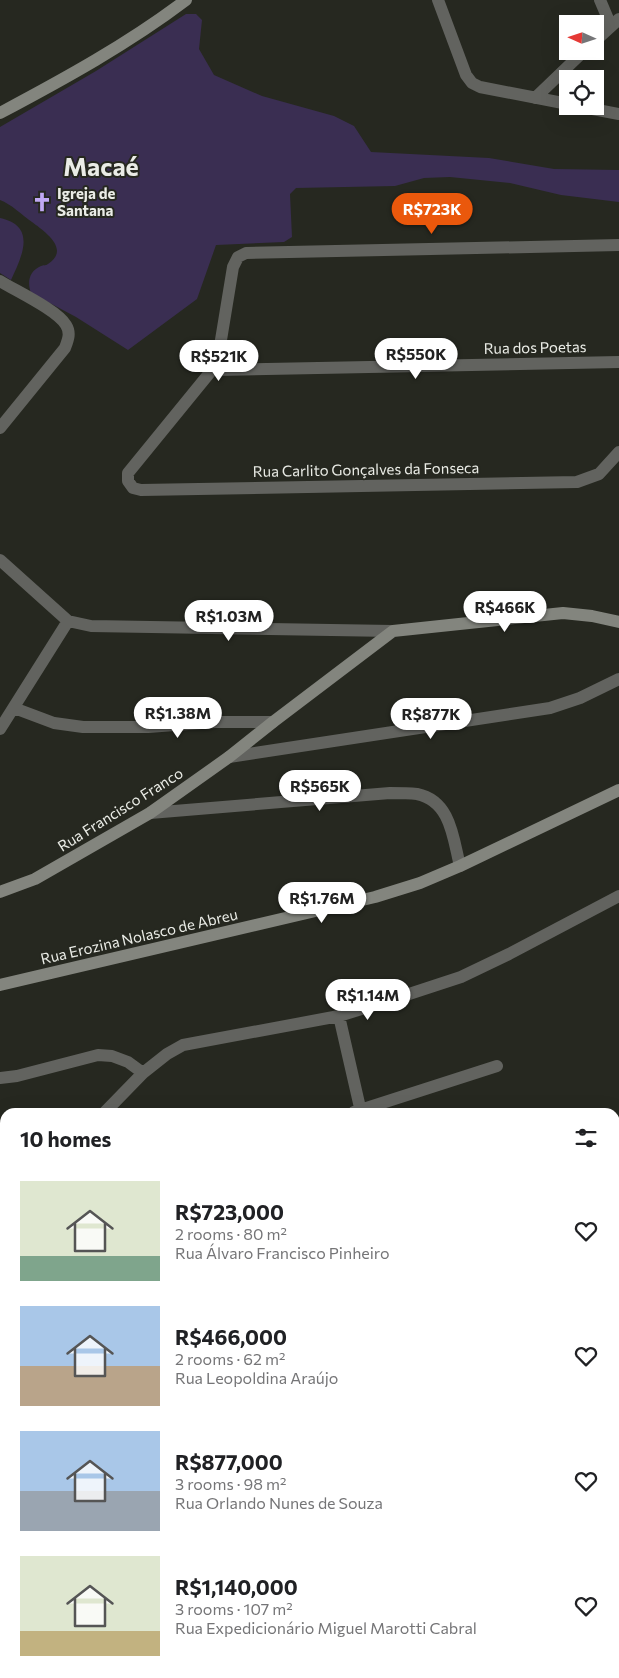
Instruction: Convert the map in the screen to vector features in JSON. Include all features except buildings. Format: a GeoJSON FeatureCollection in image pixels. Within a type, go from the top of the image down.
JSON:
{"type":"FeatureCollection","features":[{"type":"Feature","properties":{"kind":"street"},"geometry":{"type":"LineString","coordinates":[[0,113],[58,82],[129,39],[186,0]]}},
{"type":"Feature","properties":{"kind":"street"},"geometry":{"type":"LineString","coordinates":[[438,0],[466,76],[472,83],[559,102]]}},
{"type":"Feature","properties":{"kind":"street"},"geometry":{"type":"LineString","coordinates":[[600,0],[615,23],[604,33]]}},
{"type":"Feature","properties":{"kind":"street"},"geometry":{"type":"LineString","coordinates":[[535,98],[575,60]]}},
{"type":"Feature","properties":{"kind":"street"},"geometry":{"type":"LineString","coordinates":[[604,111],[619,114]]}},
{"type":"Feature","properties":{"kind":"street"},"geometry":{"type":"LineString","coordinates":[[212,370],[219,352],[233,267],[238,257],[246,253],[619,245]]}},
{"type":"Feature","properties":{"kind":"street"},"geometry":{"type":"LineString","coordinates":[[0,281],[56,314],[66,325],[69,334],[65,348],[0,428]]}},
{"type":"Feature","properties":{"kind":"street","name":"Rua dos Poetas"},"geometry":{"type":"LineString","coordinates":[[212,370],[619,362]]}},
{"type":"Feature","properties":{"kind":"street","name":"Rua Carlito Gonçalves da Fonseca"},"geometry":{"type":"LineString","coordinates":[[212,370],[128,473],[128,481],[133,488],[141,490],[577,482],[599,474],[619,452]]}},
{"type":"Feature","properties":{"kind":"street"},"geometry":{"type":"LineString","coordinates":[[0,560],[68,621],[91,626],[393,631],[563,613],[592,616],[619,622]]}},
{"type":"Feature","properties":{"kind":"street"},"geometry":{"type":"LineString","coordinates":[[0,729],[68,621]]}},
{"type":"Feature","properties":{"kind":"street","name":"Rua Francisco Franco"},"geometry":{"type":"LineString","coordinates":[[0,892],[35,879],[150,813],[229,757],[272,722],[393,631]]}},
{"type":"Feature","properties":{"kind":"street"},"geometry":{"type":"LineString","coordinates":[[229,757],[550,708],[580,698],[619,679]]}},
{"type":"Feature","properties":{"kind":"street"},"geometry":{"type":"LineString","coordinates":[[14,708],[54,723],[83,727],[148,727],[215,722],[272,722]]}},
{"type":"Feature","properties":{"kind":"street","name":"Rua Erozina Nolasco de Abreu"},"geometry":{"type":"LineString","coordinates":[[0,985],[375,898],[420,883],[460,866],[619,790]]}},
{"type":"Feature","properties":{"kind":"street"},"geometry":{"type":"LineString","coordinates":[[150,813],[390,793],[417,794],[436,802],[448,817],[460,866]]}},
{"type":"Feature","properties":{"kind":"street"},"geometry":{"type":"LineString","coordinates":[[112,1108],[143,1073],[166,1054],[183,1045],[339,1016],[400,998],[461,977],[618,900]]}},
{"type":"Feature","properties":{"kind":"street"},"geometry":{"type":"LineString","coordinates":[[339,1016],[357,1108]]}},
{"type":"Feature","properties":{"kind":"street"},"geometry":{"type":"LineString","coordinates":[[0,1078],[17,1076],[98,1055],[112,1056],[128,1062],[143,1073]]}},
{"type":"Feature","properties":{"kind":"street"},"geometry":{"type":"LineString","coordinates":[[370,1108],[497,1066]]}},
{"type":"Feature","properties":{"kind":"shaded area"},"geometry":{"type":"Polygon","coordinates":[[[186,14],[196,14],[202,20],[199,49],[214,75],[262,96],[334,116],[354,126],[371,152],[489,158],[554,169],[619,170],[619,202],[561,195],[510,183],[450,177],[424,178],[395,186],[296,188],[290,194],[292,237],[284,242],[216,245],[197,299],[128,350],[76,317],[31,293],[30,277],[37,268],[48,264],[54,258],[57,252],[56,246],[43,230],[0,200],[0,127],[96,71],[186,14]]]}},
{"type":"Feature","properties":{"kind":"shaded area"},"geometry":{"type":"Polygon","coordinates":[[[0,218],[12,222],[23,235],[22,253],[11,280],[0,273],[0,218]]]}},
{"type":"Feature","properties":{"kind":"place","name":"Igreja de Santana"},"geometry":{"type":"Point","coordinates":[42,202]}},
{"type":"Feature","properties":{"kind":"district","name":"Macaé"},"geometry":{"type":"Point","coordinates":[101,166]}}]}
